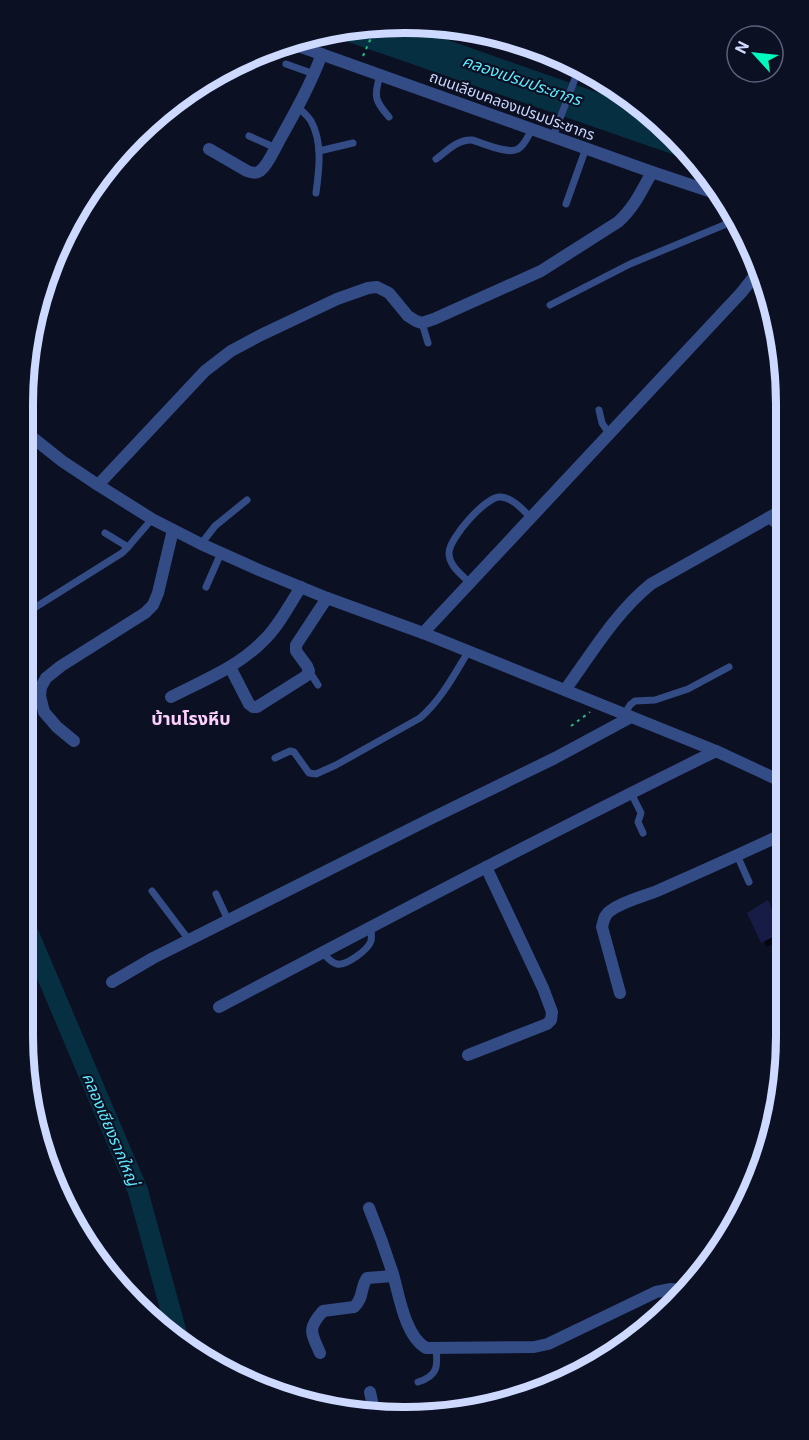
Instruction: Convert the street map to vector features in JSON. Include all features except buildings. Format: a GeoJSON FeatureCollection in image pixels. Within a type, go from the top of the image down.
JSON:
{"type":"FeatureCollection","features":[{"type":"Feature","properties":{"kind":"street","name":"ถนนเลียบคลองเปรมประชากร"},"geometry":{"type":"LineString","coordinates":[[303,47],[708,191]]}},
{"type":"Feature","properties":{"kind":"street"},"geometry":{"type":"LineString","coordinates":[[209,150],[254,174],[260,172],[298,107],[322,54]]}},
{"type":"Feature","properties":{"kind":"street"},"geometry":{"type":"LineString","coordinates":[[98,485],[205,371],[231,351],[337,299],[368,288],[377,287],[389,292],[408,316],[422,323],[541,271],[618,222],[633,206],[651,172]]}},
{"type":"Feature","properties":{"kind":"street"},"geometry":{"type":"LineString","coordinates":[[423,633],[610,435],[753,277]]}},
{"type":"Feature","properties":{"kind":"street"},"geometry":{"type":"LineString","coordinates":[[33,438],[98,485],[152,519],[201,544],[327,598],[423,633],[716,751],[776,779]]}},
{"type":"Feature","properties":{"kind":"street"},"geometry":{"type":"LineString","coordinates":[[565,690],[636,595],[651,584],[776,514]]}},
{"type":"Feature","properties":{"kind":"street"},"geometry":{"type":"LineString","coordinates":[[74,741],[44,712],[40,696],[41,687],[46,678],[61,666],[145,613],[153,605],[173,530]]}},
{"type":"Feature","properties":{"kind":"street"},"geometry":{"type":"LineString","coordinates":[[171,697],[230,667],[263,642],[301,587]]}},
{"type":"Feature","properties":{"kind":"street"},"geometry":{"type":"LineString","coordinates":[[230,667],[249,704],[257,707],[306,676],[309,671],[296,651],[296,645],[327,598]]}},
{"type":"Feature","properties":{"kind":"street"},"geometry":{"type":"LineString","coordinates":[[33,693],[41,687]]}},
{"type":"Feature","properties":{"kind":"street"},"geometry":{"type":"LineString","coordinates":[[112,982],[153,958],[228,920],[555,758],[627,716]]}},
{"type":"Feature","properties":{"kind":"street"},"geometry":{"type":"LineString","coordinates":[[219,1007],[371,926],[716,751]]}},
{"type":"Feature","properties":{"kind":"street"},"geometry":{"type":"LineString","coordinates":[[620,993],[602,927],[607,912],[776,837]]}},
{"type":"Feature","properties":{"kind":"street"},"geometry":{"type":"LineString","coordinates":[[468,1055],[547,1024],[551,1020],[552,1012],[486,867]]}},
{"type":"Feature","properties":{"kind":"street"},"geometry":{"type":"LineString","coordinates":[[369,1208],[393,1276],[402,1310],[414,1336],[426,1348],[534,1347],[548,1344],[656,1292],[675,1289]]}},
{"type":"Feature","properties":{"kind":"street"},"geometry":{"type":"LineString","coordinates":[[320,1353],[312,1335],[312,1326],[323,1311],[354,1307],[362,1296],[367,1278],[393,1276]]}},
{"type":"Feature","properties":{"kind":"street"},"geometry":{"type":"LineString","coordinates":[[370,1392],[373,1405]]}},
{"type":"Feature","properties":{"kind":"lane"},"geometry":{"type":"LineString","coordinates":[[286,64],[314,74]]}},
{"type":"Feature","properties":{"kind":"lane"},"geometry":{"type":"LineString","coordinates":[[380,75],[376,96],[378,103],[389,117]]}},
{"type":"Feature","properties":{"kind":"lane"},"geometry":{"type":"LineString","coordinates":[[553,137],[576,75]]}},
{"type":"Feature","properties":{"kind":"lane"},"geometry":{"type":"LineString","coordinates":[[298,107],[312,122],[315,130],[320,168],[316,193]]}},
{"type":"Feature","properties":{"kind":"lane"},"geometry":{"type":"LineString","coordinates":[[436,159],[458,142],[466,139],[509,152],[517,150],[532,129]]}},
{"type":"Feature","properties":{"kind":"lane"},"geometry":{"type":"LineString","coordinates":[[249,136],[276,148]]}},
{"type":"Feature","properties":{"kind":"lane"},"geometry":{"type":"LineString","coordinates":[[319,151],[353,142]]}},
{"type":"Feature","properties":{"kind":"lane"},"geometry":{"type":"LineString","coordinates":[[566,204],[586,148]]}},
{"type":"Feature","properties":{"kind":"lane"},"geometry":{"type":"LineString","coordinates":[[550,305],[630,264],[724,225],[727,221]]}},
{"type":"Feature","properties":{"kind":"lane"},"geometry":{"type":"LineString","coordinates":[[422,323],[429,343]]}},
{"type":"Feature","properties":{"kind":"lane"},"geometry":{"type":"LineString","coordinates":[[599,410],[602,423],[610,435]]}},
{"type":"Feature","properties":{"kind":"lane"},"geometry":{"type":"LineString","coordinates":[[470,583],[452,564],[449,553],[451,543],[460,528],[496,496],[513,501],[531,518]]}},
{"type":"Feature","properties":{"kind":"lane"},"geometry":{"type":"LineString","coordinates":[[201,544],[215,525],[247,500]]}},
{"type":"Feature","properties":{"kind":"lane"},"geometry":{"type":"LineString","coordinates":[[33,609],[128,548],[152,519]]}},
{"type":"Feature","properties":{"kind":"lane"},"geometry":{"type":"LineString","coordinates":[[768,519],[776,526]]}},
{"type":"Feature","properties":{"kind":"lane"},"geometry":{"type":"LineString","coordinates":[[105,533],[128,548]]}},
{"type":"Feature","properties":{"kind":"lane"},"geometry":{"type":"LineString","coordinates":[[206,587],[221,553]]}},
{"type":"Feature","properties":{"kind":"lane"},"geometry":{"type":"LineString","coordinates":[[275,758],[290,751],[309,773],[316,774],[345,760],[420,718],[431,709],[468,652]]}},
{"type":"Feature","properties":{"kind":"lane"},"geometry":{"type":"LineString","coordinates":[[627,716],[630,705],[635,701],[655,700],[678,693],[729,667]]}},
{"type":"Feature","properties":{"kind":"lane"},"geometry":{"type":"LineString","coordinates":[[309,671],[318,685]]}},
{"type":"Feature","properties":{"kind":"lane"},"geometry":{"type":"LineString","coordinates":[[631,793],[640,808],[638,822],[643,833]]}},
{"type":"Feature","properties":{"kind":"lane"},"geometry":{"type":"LineString","coordinates":[[737,855],[749,882]]}},
{"type":"Feature","properties":{"kind":"lane"},"geometry":{"type":"LineString","coordinates":[[152,891],[189,940]]}},
{"type":"Feature","properties":{"kind":"lane"},"geometry":{"type":"LineString","coordinates":[[216,894],[228,920]]}},
{"type":"Feature","properties":{"kind":"lane"},"geometry":{"type":"LineString","coordinates":[[322,952],[331,961],[345,964],[366,950],[371,943],[371,926]]}},
{"type":"Feature","properties":{"kind":"lane"},"geometry":{"type":"LineString","coordinates":[[418,1382],[427,1380],[436,1370],[438,1363],[436,1348]]}},
{"type":"Feature","properties":{"kind":"path"},"geometry":{"type":"LineString","coordinates":[[367,49],[373,35]]}},
{"type":"Feature","properties":{"kind":"path"},"geometry":{"type":"LineString","coordinates":[[570,726],[600,705]]}},
{"type":"Feature","properties":{"kind":"water","name":"คลองเปรมประชากร"},"geometry":{"type":"Polygon","coordinates":[[[380,34],[432,34],[614,98],[649,125],[681,157],[339,39],[380,34]]]}},
{"type":"Feature","properties":{"kind":"waterway","name":"คลองเชียงรากใหญ่"},"geometry":{"type":"LineString","coordinates":[[33,943],[138,1191],[175,1328]]}},
{"type":"Feature","properties":{"kind":"district","name":"บ้านโรงหีบ"},"geometry":{"type":"Point","coordinates":[191,719]}}]}
